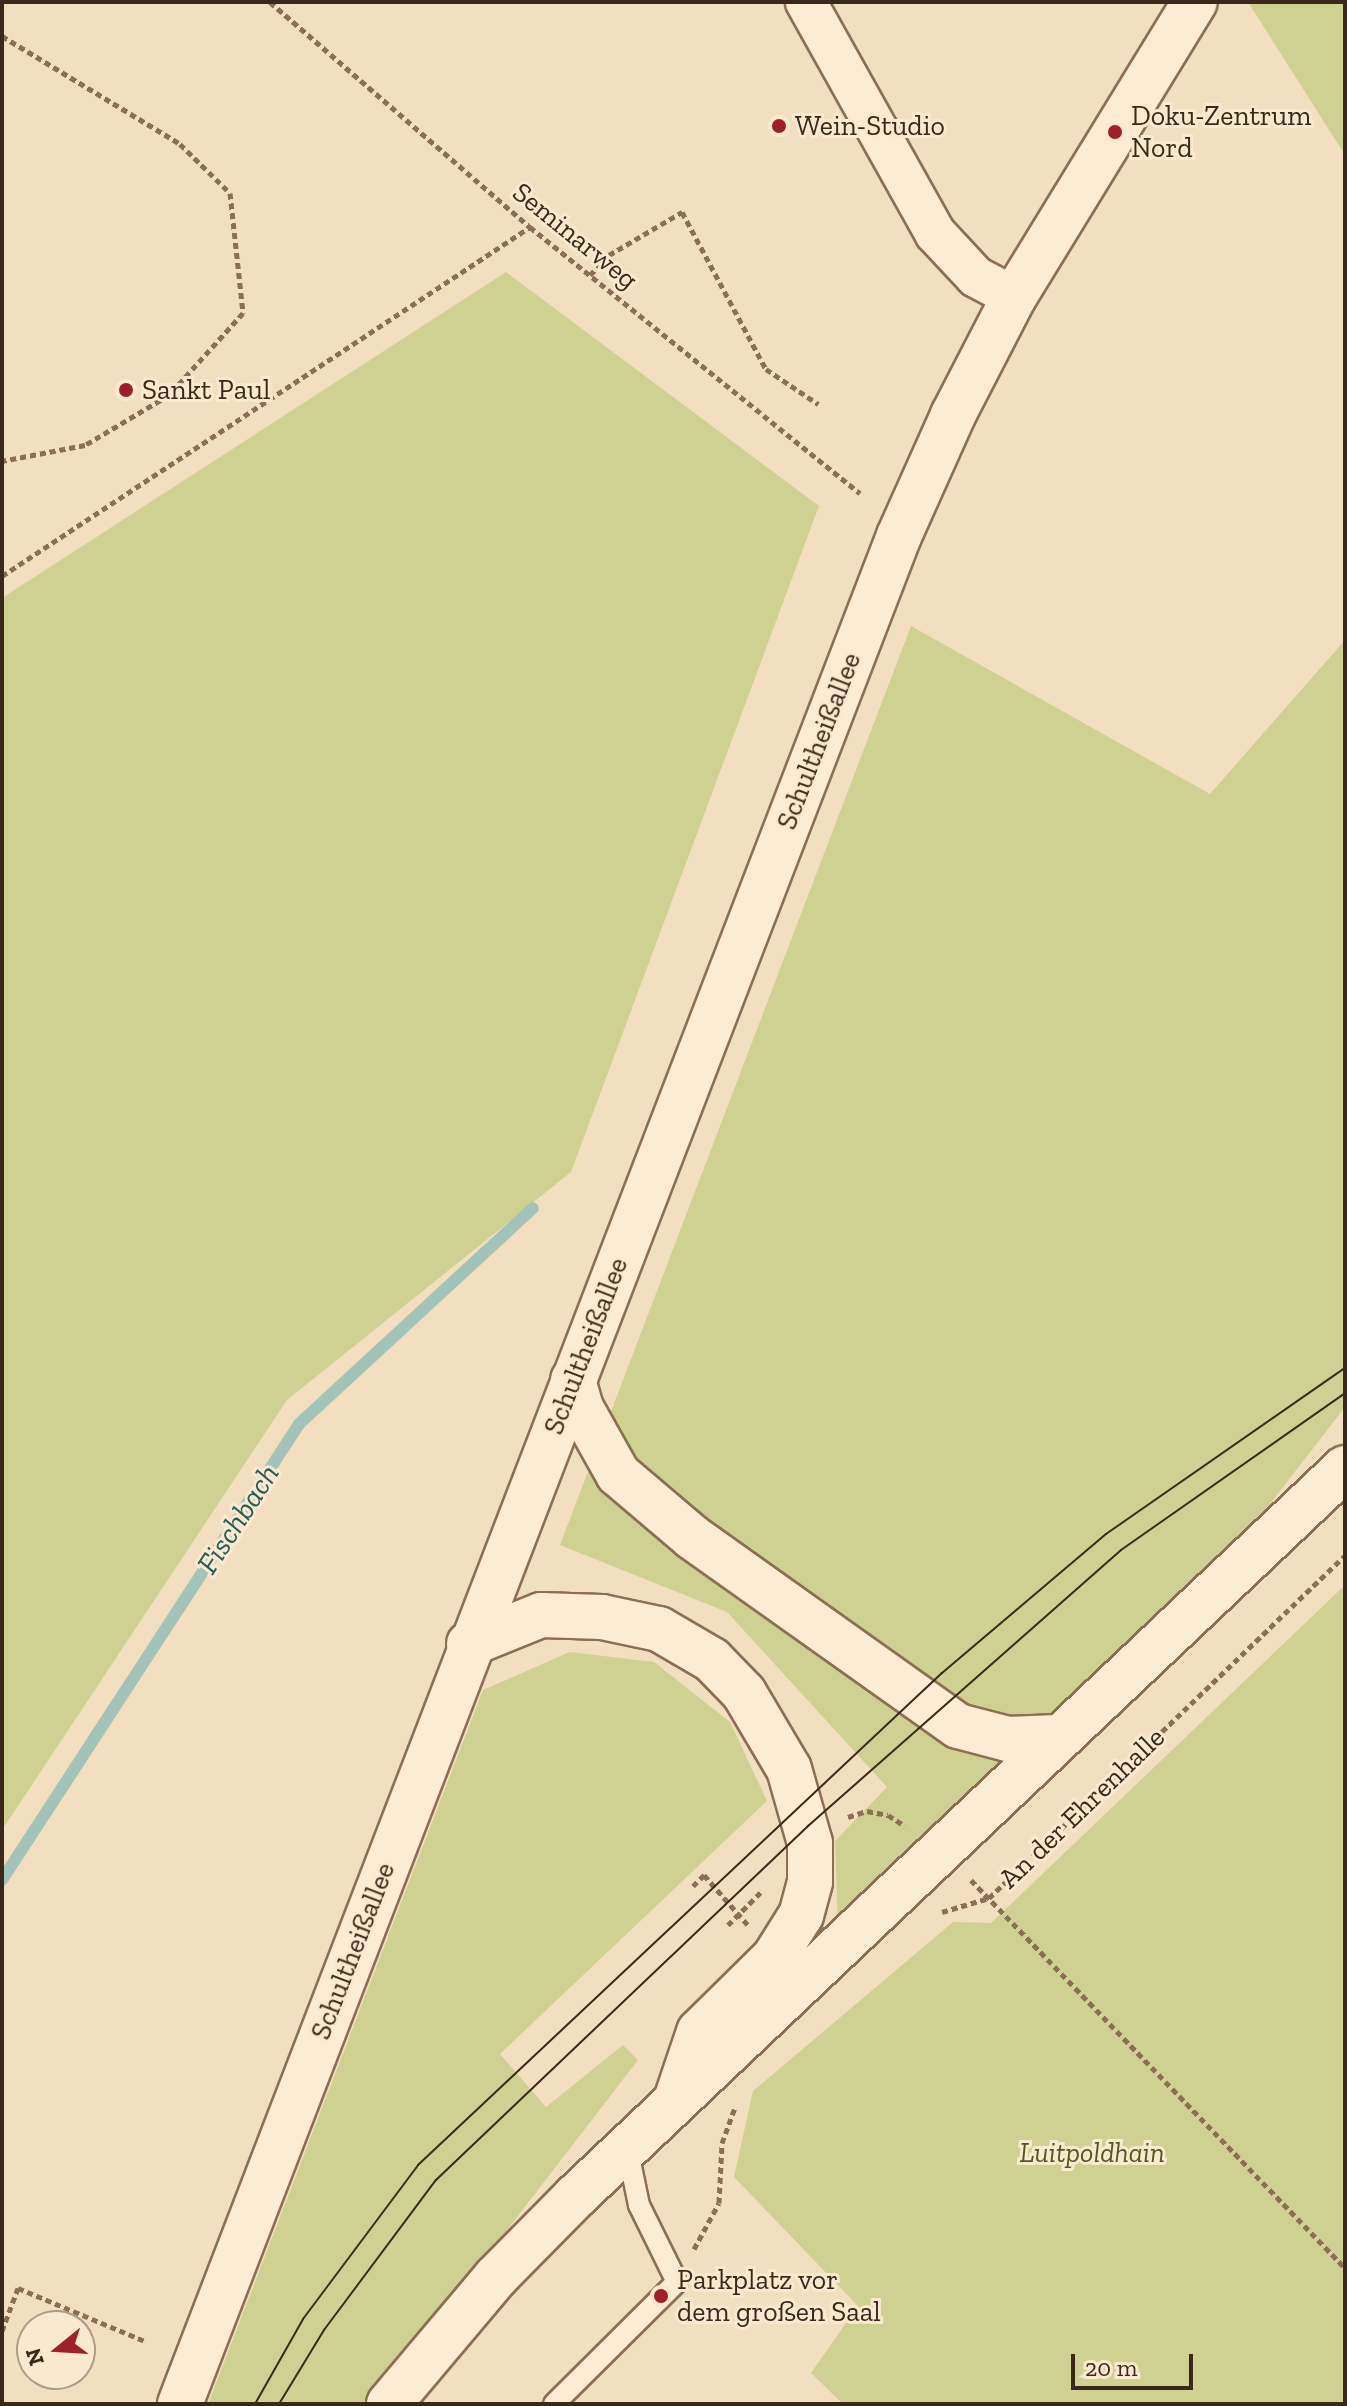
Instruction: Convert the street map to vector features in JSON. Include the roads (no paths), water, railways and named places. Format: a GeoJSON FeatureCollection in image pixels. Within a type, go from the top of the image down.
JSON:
{"type":"FeatureCollection","features":[{"type":"Feature","properties":{"kind":"main road","name":"Schultheißallee"},"geometry":{"type":"LineString","coordinates":[[180,2404],[469,1644],[899,536],[953,415],[1014,297],[1195,2]]}},
{"type":"Feature","properties":{"kind":"main road"},"geometry":{"type":"LineString","coordinates":[[573,1380],[581,1408],[618,1474],[702,1544],[958,1726],[1008,1739],[1057,1737]]}},
{"type":"Feature","properties":{"kind":"main road"},"geometry":{"type":"LineString","coordinates":[[389,2404],[496,2277],[627,2147],[943,1850],[1057,1737],[1345,1468]]}},
{"type":"Feature","properties":{"kind":"main road"},"geometry":{"type":"LineString","coordinates":[[469,1644],[522,1619],[572,1614],[630,1622],[685,1642],[712,1660],[771,1731],[802,1804],[810,1843],[810,1882],[801,1915],[774,1958],[699,2032],[675,2102]]}},
{"type":"Feature","properties":{"kind":"street"},"geometry":{"type":"LineString","coordinates":[[806,2],[935,233],[976,277],[1014,297]]}},
{"type":"Feature","properties":{"kind":"lane"},"geometry":{"type":"LineString","coordinates":[[554,2404],[677,2282],[639,2205],[627,2147]]}},
{"type":"Feature","properties":{"kind":"waterway","name":"Fischbach"},"geometry":{"type":"LineString","coordinates":[[2,1880],[299,1424],[533,1208]]}},
{"type":"Feature","properties":{"kind":"tram line"},"geometry":{"type":"LineString","coordinates":[[255,2404],[303,2319],[418,2165],[942,1673],[1106,1534],[1345,1368]]}},
{"type":"Feature","properties":{"kind":"tram line"},"geometry":{"type":"LineString","coordinates":[[279,2404],[324,2330],[436,2180],[808,1826],[1121,1550],[1345,1393]]}},
{"type":"Feature","properties":{"kind":"place","name":"Wein-Studio"},"geometry":{"type":"Point","coordinates":[779,126]}},
{"type":"Feature","properties":{"kind":"place","name":"Doku-Zentrum Nord"},"geometry":{"type":"Point","coordinates":[1115,132]}},
{"type":"Feature","properties":{"kind":"place","name":"Sankt Paul"},"geometry":{"type":"Point","coordinates":[126,390]}},
{"type":"Feature","properties":{"kind":"place","name":"Parkplatz vor dem großen Saal"},"geometry":{"type":"Point","coordinates":[661,2296]}},
{"type":"Feature","properties":{"kind":"park label","name":"Luitpoldhain"},"geometry":{"type":"Point","coordinates":[1092,2153]}}]}
